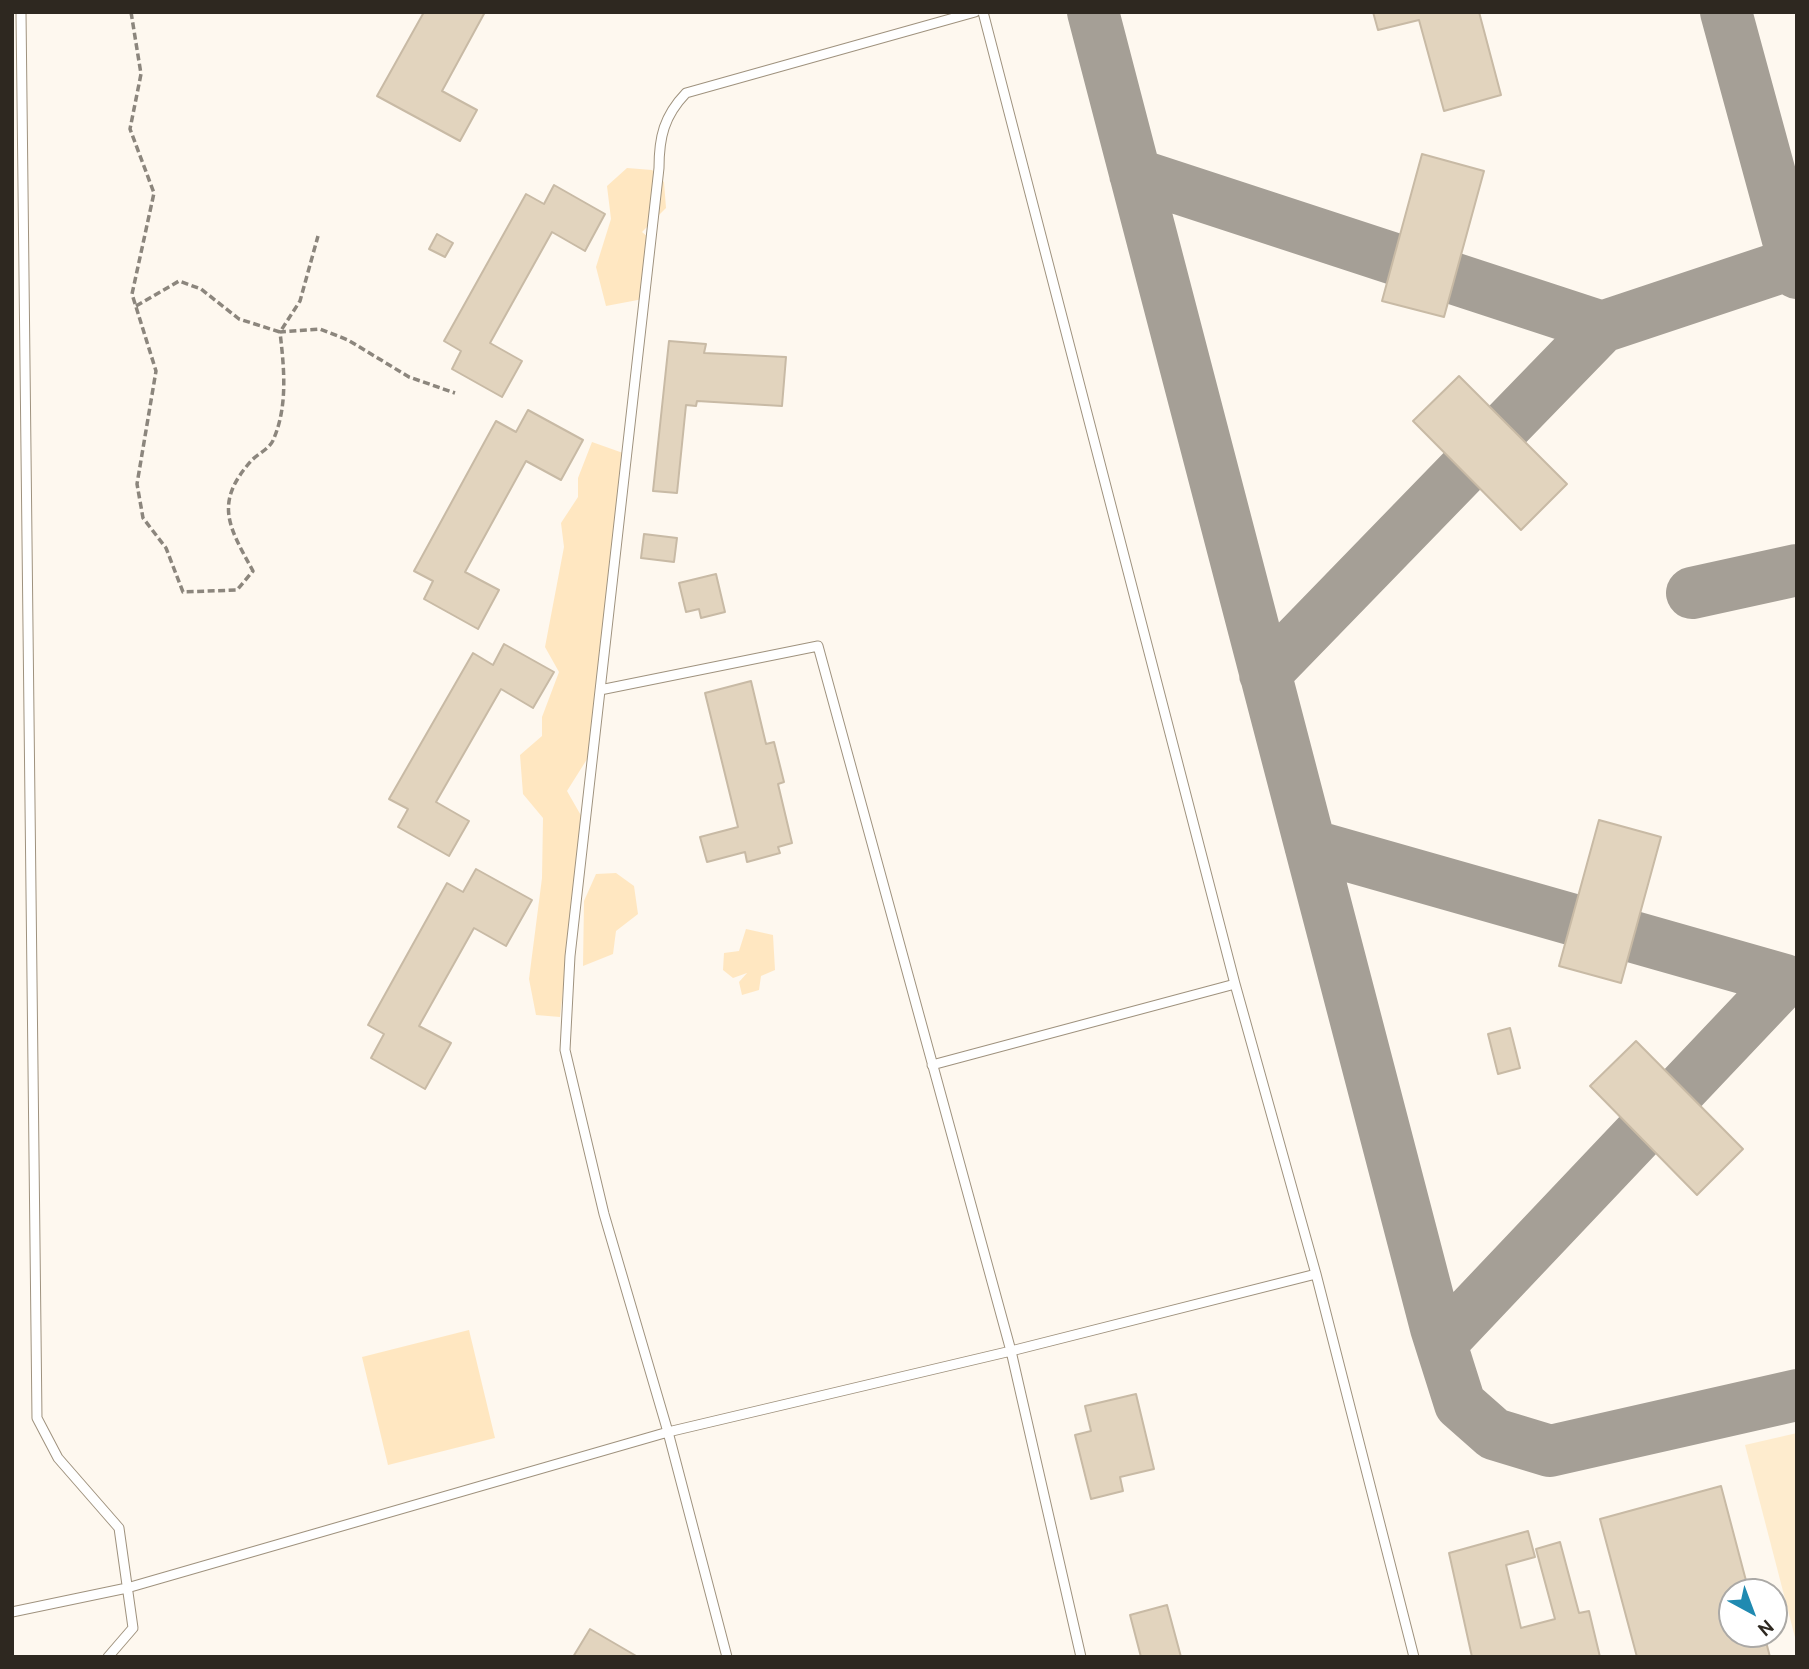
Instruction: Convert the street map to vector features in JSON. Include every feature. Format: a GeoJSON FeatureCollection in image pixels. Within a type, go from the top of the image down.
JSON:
{"type":"FeatureCollection","features":[{"type":"Feature","properties":{"kind":"lane"},"geometry":{"type":"LineString","coordinates":[[21,12],[37,1418],[58,1458],[119,1528],[133,1628],[108,1657]]}},
{"type":"Feature","properties":{"kind":"lane"},"geometry":{"type":"LineString","coordinates":[[727,1657],[668,1432],[604,1214],[565,1050],[570,956],[659,168],[659,138],[667,117],[686,93],[975,12]]}},
{"type":"Feature","properties":{"kind":"lane"},"geometry":{"type":"LineString","coordinates":[[983,12],[1235,985],[1316,1274],[1414,1657]]}},
{"type":"Feature","properties":{"kind":"lane"},"geometry":{"type":"LineString","coordinates":[[600,690],[818,646],[1011,1351],[1081,1657]]}},
{"type":"Feature","properties":{"kind":"lane"},"geometry":{"type":"LineString","coordinates":[[932,1065],[1235,985]]}},
{"type":"Feature","properties":{"kind":"lane"},"geometry":{"type":"LineString","coordinates":[[12,1612],[127,1588],[668,1432],[1011,1351],[1316,1274]]}},
{"type":"Feature","properties":{"kind":"path"},"geometry":{"type":"LineString","coordinates":[[131,12],[141,74],[130,129],[154,193],[132,294],[156,371],[137,484],[143,518],[166,548],[183,592],[237,590],[253,571],[230,529],[226,501],[251,461],[274,441],[283,410],[280,332],[300,301],[318,236]]}},
{"type":"Feature","properties":{"kind":"path"},"geometry":{"type":"LineString","coordinates":[[136,306],[179,281],[201,289],[239,318],[280,332],[320,329],[348,340],[409,377],[455,393]]}},
{"type":"Feature","properties":{"kind":"shaded area"},"geometry":{"type":"Polygon","coordinates":[[[627,168],[652,170],[664,182],[666,208],[642,232],[648,237],[643,299],[606,306],[596,267],[611,219],[607,186],[627,168]]]}},
{"type":"Feature","properties":{"kind":"shaded area"},"geometry":{"type":"Polygon","coordinates":[[[592,442],[623,453],[596,681],[594,748],[567,791],[583,819],[560,1017],[536,1015],[529,979],[542,878],[543,818],[523,794],[520,755],[542,736],[542,717],[559,672],[545,647],[564,547],[561,523],[578,497],[578,478],[592,442]]]}},
{"type":"Feature","properties":{"kind":"shaded area"},"geometry":{"type":"Polygon","coordinates":[[[616,873],[634,886],[638,914],[616,931],[613,954],[583,966],[584,901],[596,874],[616,873]]]}},
{"type":"Feature","properties":{"kind":"shaded area"},"geometry":{"type":"Polygon","coordinates":[[[746,929],[773,935],[775,970],[761,976],[759,990],[742,995],[739,982],[747,973],[733,978],[723,970],[724,953],[739,951],[746,929]]]}},
{"type":"Feature","properties":{"kind":"shaded area"},"geometry":{"type":"Polygon","coordinates":[[[469,1330],[495,1438],[388,1465],[362,1357],[469,1330]]]}},
{"type":"Feature","properties":{"kind":"shaded area"},"geometry":{"type":"Polygon","coordinates":[[[1797,1433],[1797,1645],[1788,1610],[1788,1578],[1780,1578],[1745,1445],[1797,1433]]]}},
{"type":"Feature","properties":{"kind":"building"},"geometry":{"type":"Polygon","coordinates":[[[424,12],[485,12],[442,91],[477,110],[460,141],[377,96],[424,12]]]}},
{"type":"Feature","properties":{"kind":"building"},"geometry":{"type":"Polygon","coordinates":[[[1373,12],[1479,12],[1501,95],[1444,111],[1419,20],[1378,30],[1373,12]]]}},
{"type":"Feature","properties":{"kind":"building"},"geometry":{"type":"Polygon","coordinates":[[[1422,154],[1484,171],[1444,317],[1382,301],[1422,154]]]}},
{"type":"Feature","properties":{"kind":"building"},"geometry":{"type":"Polygon","coordinates":[[[554,185],[605,214],[585,251],[552,232],[490,343],[522,361],[502,397],[452,369],[461,351],[444,341],[526,194],[544,204],[554,185]]]}},
{"type":"Feature","properties":{"kind":"building"},"geometry":{"type":"Polygon","coordinates":[[[437,234],[453,243],[445,257],[429,249],[437,234]]]}},
{"type":"Feature","properties":{"kind":"building"},"geometry":{"type":"Polygon","coordinates":[[[669,341],[706,344],[704,353],[786,357],[782,406],[697,401],[696,406],[686,405],[677,493],[653,491],[669,341]]]}},
{"type":"Feature","properties":{"kind":"building"},"geometry":{"type":"Polygon","coordinates":[[[1459,376],[1567,484],[1521,530],[1413,421],[1459,376]]]}},
{"type":"Feature","properties":{"kind":"building"},"geometry":{"type":"Polygon","coordinates":[[[528,410],[583,440],[561,480],[526,461],[465,572],[499,590],[478,629],[424,599],[433,581],[414,571],[496,421],[516,432],[528,410]]]}},
{"type":"Feature","properties":{"kind":"building"},"geometry":{"type":"Polygon","coordinates":[[[644,534],[677,538],[674,562],[641,558],[644,534]]]}},
{"type":"Feature","properties":{"kind":"building"},"geometry":{"type":"Polygon","coordinates":[[[716,574],[725,612],[701,618],[699,609],[686,612],[679,583],[716,574]]]}},
{"type":"Feature","properties":{"kind":"building"},"geometry":{"type":"Polygon","coordinates":[[[504,644],[554,672],[533,708],[501,689],[436,802],[469,821],[449,856],[398,827],[408,809],[389,799],[473,653],[493,665],[504,644]]]}},
{"type":"Feature","properties":{"kind":"building"},"geometry":{"type":"Polygon","coordinates":[[[751,681],[766,744],[774,742],[784,782],[778,784],[792,843],[778,847],[780,853],[747,862],[745,852],[707,862],[700,837],[738,827],[705,693],[751,681]]]}},
{"type":"Feature","properties":{"kind":"building"},"geometry":{"type":"Polygon","coordinates":[[[1599,820],[1661,837],[1621,983],[1559,966],[1599,820]]]}},
{"type":"Feature","properties":{"kind":"building"},"geometry":{"type":"Polygon","coordinates":[[[476,869],[532,900],[506,946],[474,928],[419,1026],[451,1043],[425,1089],[371,1058],[384,1034],[368,1025],[447,883],[463,892],[476,869]]]}},
{"type":"Feature","properties":{"kind":"building"},"geometry":{"type":"Polygon","coordinates":[[[1510,1028],[1520,1068],[1498,1074],[1488,1034],[1510,1028]]]}},
{"type":"Feature","properties":{"kind":"building"},"geometry":{"type":"Polygon","coordinates":[[[1636,1041],[1743,1149],[1697,1195],[1590,1086],[1636,1041]]]}},
{"type":"Feature","properties":{"kind":"building"},"geometry":{"type":"Polygon","coordinates":[[[1136,1394],[1154,1469],[1120,1477],[1123,1491],[1091,1499],[1075,1435],[1091,1431],[1085,1406],[1136,1394]]]}},
{"type":"Feature","properties":{"kind":"building"},"geometry":{"type":"Polygon","coordinates":[[[1721,1486],[1745,1578],[1718,1578],[1718,1648],[1768,1648],[1770,1657],[1637,1657],[1600,1519],[1721,1486]]]}},
{"type":"Feature","properties":{"kind":"building"},"geometry":{"type":"Polygon","coordinates":[[[1528,1531],[1535,1557],[1506,1565],[1521,1628],[1555,1619],[1536,1549],[1560,1542],[1579,1613],[1589,1611],[1600,1657],[1472,1657],[1449,1553],[1528,1531]]]}},
{"type":"Feature","properties":{"kind":"building"},"geometry":{"type":"Polygon","coordinates":[[[1167,1605],[1181,1657],[1141,1657],[1130,1615],[1167,1605]]]}},
{"type":"Feature","properties":{"kind":"building"},"geometry":{"type":"Polygon","coordinates":[[[590,1629],[638,1657],[573,1657],[590,1629]]]}},
{"type":"Feature","properties":{"kind":"taxiway"},"geometry":{"type":"LineString","coordinates":[[1093,12],[1436,1328],[1460,1404],[1494,1434],[1550,1451],[1797,1395]]}},
{"type":"Feature","properties":{"kind":"taxiway"},"geometry":{"type":"LineString","coordinates":[[1726,12],[1797,273]]}},
{"type":"Feature","properties":{"kind":"taxiway"},"geometry":{"type":"LineString","coordinates":[[1135,174],[1602,327],[1265,674]]}},
{"type":"Feature","properties":{"kind":"taxiway"},"geometry":{"type":"LineString","coordinates":[[1602,327],[1794,263]]}},
{"type":"Feature","properties":{"kind":"taxiway"},"geometry":{"type":"LineString","coordinates":[[1692,593],[1797,570]]}},
{"type":"Feature","properties":{"kind":"taxiway"},"geometry":{"type":"LineString","coordinates":[[1310,845],[1785,980],[1441,1343]]}}]}
